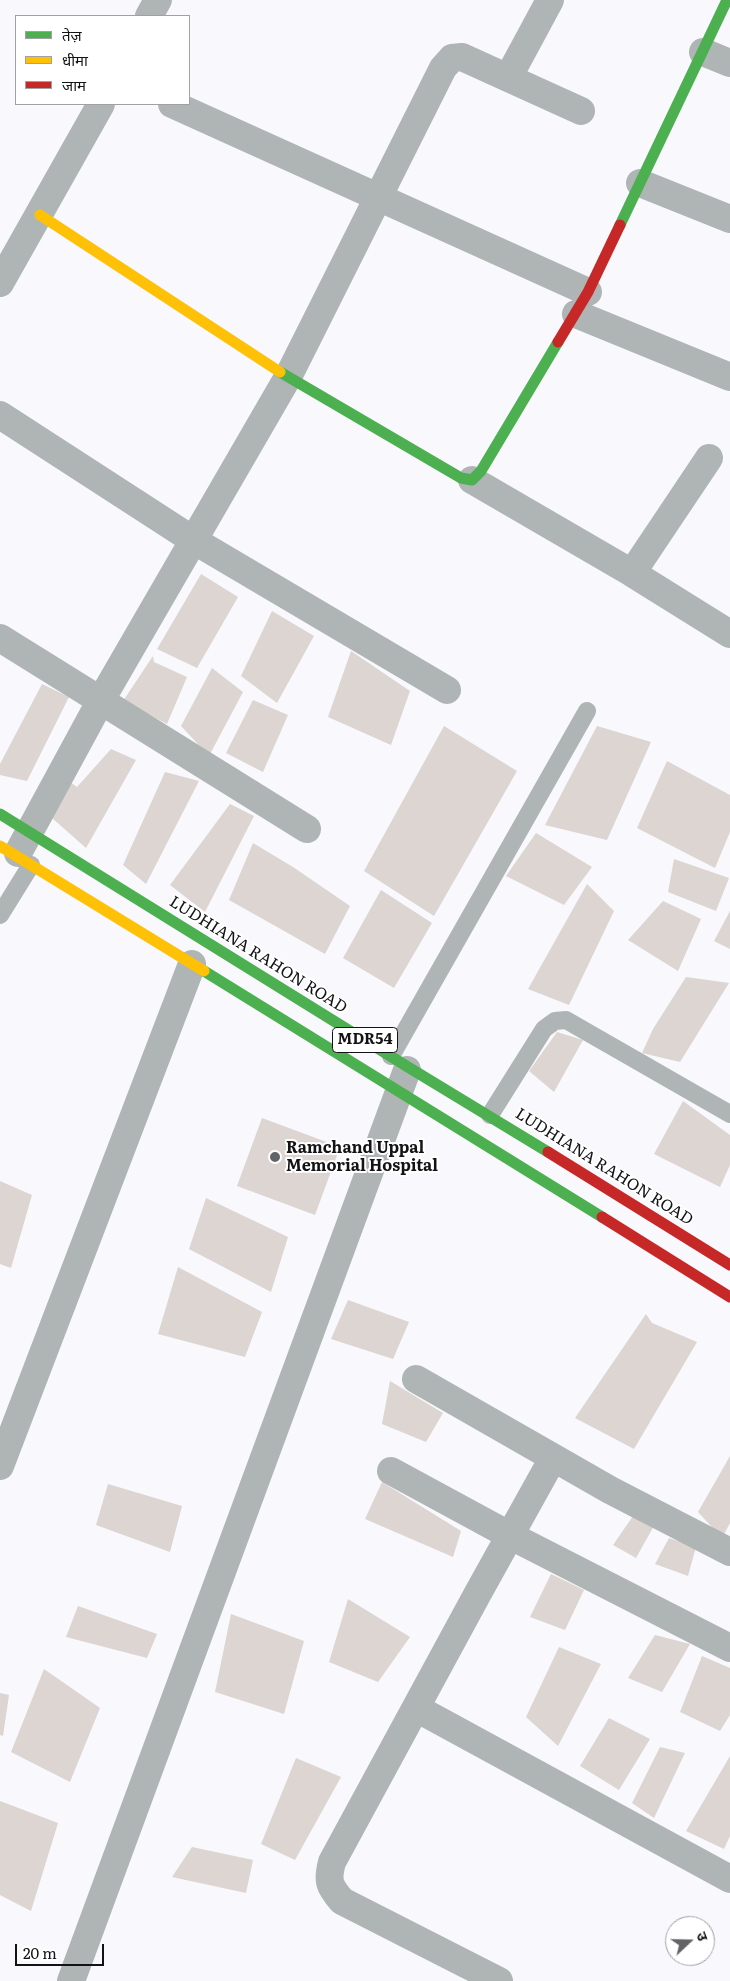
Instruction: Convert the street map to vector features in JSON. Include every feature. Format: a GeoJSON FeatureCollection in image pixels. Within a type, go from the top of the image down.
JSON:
{"type":"FeatureCollection","features":[{"type":"Feature","properties":{"kind":"main road"},"geometry":{"type":"LineString","coordinates":[[40,215],[288,377],[461,478],[472,480],[481,472],[582,303],[727,0]]}},
{"type":"Feature","properties":{"kind":"main road","name":"LUDHIANA RAHON ROAD"},"geometry":{"type":"LineString","coordinates":[[0,814],[19,850],[192,964],[399,1072],[490,1115],[730,1265]]}},
{"type":"Feature","properties":{"kind":"main road","name":"LUDHIANA RAHON ROAD"},"geometry":{"type":"LineString","coordinates":[[19,850],[399,1072],[730,1297]]}},
{"type":"Feature","properties":{"kind":"street"},"geometry":{"type":"LineString","coordinates":[[150,15],[158,0]]}},
{"type":"Feature","properties":{"kind":"street"},"geometry":{"type":"LineString","coordinates":[[508,78],[550,0]]}},
{"type":"Feature","properties":{"kind":"street"},"geometry":{"type":"LineString","coordinates":[[703,52],[730,62]]}},
{"type":"Feature","properties":{"kind":"street"},"geometry":{"type":"LineString","coordinates":[[19,850],[101,700],[288,377],[443,68],[452,58],[462,58],[581,111]]}},
{"type":"Feature","properties":{"kind":"street"},"geometry":{"type":"LineString","coordinates":[[0,283],[100,105]]}},
{"type":"Feature","properties":{"kind":"street"},"geometry":{"type":"LineString","coordinates":[[174,105],[379,197],[582,303],[730,376]]}},
{"type":"Feature","properties":{"kind":"street"},"geometry":{"type":"LineString","coordinates":[[640,183],[730,219]]}},
{"type":"Feature","properties":{"kind":"street"},"geometry":{"type":"LineString","coordinates":[[0,415],[193,540],[447,690]]}},
{"type":"Feature","properties":{"kind":"street"},"geometry":{"type":"LineString","coordinates":[[632,573],[709,458]]}},
{"type":"Feature","properties":{"kind":"street"},"geometry":{"type":"LineString","coordinates":[[472,480],[632,573],[730,634]]}},
{"type":"Feature","properties":{"kind":"street"},"geometry":{"type":"LineString","coordinates":[[0,638],[307,829]]}},
{"type":"Feature","properties":{"kind":"street"},"geometry":{"type":"LineString","coordinates":[[0,1466],[192,964]]}},
{"type":"Feature","properties":{"kind":"street"},"geometry":{"type":"LineString","coordinates":[[72,1981],[399,1072]]}},
{"type":"Feature","properties":{"kind":"street"},"geometry":{"type":"LineString","coordinates":[[416,1379],[610,1490],[730,1552]]}},
{"type":"Feature","properties":{"kind":"street"},"geometry":{"type":"LineString","coordinates":[[499,1981],[342,1901],[332,1889],[328,1877],[332,1862],[509,1535],[553,1458]]}},
{"type":"Feature","properties":{"kind":"street"},"geometry":{"type":"LineString","coordinates":[[390,1471],[509,1535],[730,1648]]}},
{"type":"Feature","properties":{"kind":"street"},"geometry":{"type":"LineString","coordinates":[[416,1708],[730,1879]]}},
{"type":"Feature","properties":{"kind":"lane"},"geometry":{"type":"LineString","coordinates":[[399,1072],[588,711]]}},
{"type":"Feature","properties":{"kind":"lane"},"geometry":{"type":"LineString","coordinates":[[0,915],[19,850]]}},
{"type":"Feature","properties":{"kind":"lane"},"geometry":{"type":"LineString","coordinates":[[490,1115],[544,1029],[555,1021],[566,1020],[730,1114]]}},
{"type":"Feature","properties":{"kind":"building"},"geometry":{"type":"Polygon","coordinates":[[[201,574],[238,597],[197,668],[157,649],[201,574]]]}},
{"type":"Feature","properties":{"kind":"building"},"geometry":{"type":"Polygon","coordinates":[[[272,611],[314,636],[277,703],[241,676],[272,611]]]}},
{"type":"Feature","properties":{"kind":"building"},"geometry":{"type":"Polygon","coordinates":[[[351,651],[410,691],[391,745],[328,717],[351,651]]]}},
{"type":"Feature","properties":{"kind":"building"},"geometry":{"type":"Polygon","coordinates":[[[153,656],[154,662],[187,677],[167,724],[123,701],[153,656]]]}},
{"type":"Feature","properties":{"kind":"building"},"geometry":{"type":"Polygon","coordinates":[[[212,668],[243,692],[209,756],[181,726],[212,668]]]}},
{"type":"Feature","properties":{"kind":"building"},"geometry":{"type":"Polygon","coordinates":[[[42,684],[69,697],[27,781],[0,775],[0,764],[42,684]]]}},
{"type":"Feature","properties":{"kind":"building"},"geometry":{"type":"Polygon","coordinates":[[[253,700],[288,715],[263,772],[226,753],[253,700]]]}},
{"type":"Feature","properties":{"kind":"building"},"geometry":{"type":"Polygon","coordinates":[[[444,726],[517,771],[434,916],[364,871],[444,726]]]}},
{"type":"Feature","properties":{"kind":"building"},"geometry":{"type":"Polygon","coordinates":[[[597,726],[651,742],[607,840],[545,825],[597,726]]]}},
{"type":"Feature","properties":{"kind":"building"},"geometry":{"type":"Polygon","coordinates":[[[111,749],[136,760],[86,848],[52,818],[67,780],[77,787],[111,749]]]}},
{"type":"Feature","properties":{"kind":"building"},"geometry":{"type":"Polygon","coordinates":[[[667,761],[730,795],[730,832],[715,868],[637,828],[667,761]]]}},
{"type":"Feature","properties":{"kind":"building"},"geometry":{"type":"Polygon","coordinates":[[[165,772],[199,781],[146,884],[123,865],[165,772]]]}},
{"type":"Feature","properties":{"kind":"building"},"geometry":{"type":"Polygon","coordinates":[[[230,804],[254,816],[205,912],[170,885],[230,804]]]}},
{"type":"Feature","properties":{"kind":"building"},"geometry":{"type":"Polygon","coordinates":[[[536,833],[592,867],[564,905],[506,876],[536,833]]]}},
{"type":"Feature","properties":{"kind":"building"},"geometry":{"type":"Polygon","coordinates":[[[253,843],[293,867],[350,906],[325,954],[229,900],[253,843]]]}},
{"type":"Feature","properties":{"kind":"building"},"geometry":{"type":"Polygon","coordinates":[[[674,859],[729,878],[716,911],[668,892],[674,859]]]}},
{"type":"Feature","properties":{"kind":"building"},"geometry":{"type":"Polygon","coordinates":[[[587,884],[614,911],[569,1005],[528,989],[587,884]]]}},
{"type":"Feature","properties":{"kind":"building"},"geometry":{"type":"Polygon","coordinates":[[[381,890],[432,923],[394,988],[343,958],[381,890]]]}},
{"type":"Feature","properties":{"kind":"building"},"geometry":{"type":"Polygon","coordinates":[[[663,901],[701,919],[678,971],[628,940],[663,901]]]}},
{"type":"Feature","properties":{"kind":"building"},"geometry":{"type":"Polygon","coordinates":[[[730,911],[730,949],[714,941],[730,911]]]}},
{"type":"Feature","properties":{"kind":"building"},"geometry":{"type":"Polygon","coordinates":[[[686,977],[729,983],[680,1062],[642,1053],[653,1029],[686,977]]]}},
{"type":"Feature","properties":{"kind":"building"},"geometry":{"type":"Polygon","coordinates":[[[557,1032],[583,1040],[554,1092],[529,1071],[557,1032]]]}},
{"type":"Feature","properties":{"kind":"building"},"geometry":{"type":"Polygon","coordinates":[[[683,1101],[730,1135],[730,1165],[720,1187],[654,1154],[683,1101]]]}},
{"type":"Feature","properties":{"kind":"building"},"geometry":{"type":"Polygon","coordinates":[[[262,1118],[340,1147],[315,1215],[237,1186],[262,1118]]]}},
{"type":"Feature","properties":{"kind":"building"},"geometry":{"type":"Polygon","coordinates":[[[0,1181],[32,1195],[11,1268],[0,1264],[0,1181]]]}},
{"type":"Feature","properties":{"kind":"building"},"geometry":{"type":"Polygon","coordinates":[[[206,1198],[288,1237],[271,1292],[189,1249],[206,1198]]]}},
{"type":"Feature","properties":{"kind":"building"},"geometry":{"type":"Polygon","coordinates":[[[178,1267],[262,1312],[245,1357],[158,1334],[178,1267]]]}},
{"type":"Feature","properties":{"kind":"building"},"geometry":{"type":"Polygon","coordinates":[[[348,1300],[409,1322],[393,1359],[331,1339],[348,1300]]]}},
{"type":"Feature","properties":{"kind":"building"},"geometry":{"type":"Polygon","coordinates":[[[646,1314],[652,1323],[697,1342],[634,1449],[575,1418],[646,1314]]]}},
{"type":"Feature","properties":{"kind":"building"},"geometry":{"type":"Polygon","coordinates":[[[390,1381],[443,1413],[426,1442],[382,1424],[390,1381]]]}},
{"type":"Feature","properties":{"kind":"building"},"geometry":{"type":"Polygon","coordinates":[[[730,1456],[730,1523],[722,1538],[698,1512],[730,1456]]]}},
{"type":"Feature","properties":{"kind":"building"},"geometry":{"type":"Polygon","coordinates":[[[382,1482],[461,1531],[453,1557],[365,1519],[382,1482]]]}},
{"type":"Feature","properties":{"kind":"building"},"geometry":{"type":"Polygon","coordinates":[[[108,1484],[182,1506],[170,1552],[96,1525],[108,1484]]]}},
{"type":"Feature","properties":{"kind":"building"},"geometry":{"type":"Polygon","coordinates":[[[633,1516],[655,1524],[636,1558],[613,1545],[633,1516]]]}},
{"type":"Feature","properties":{"kind":"building"},"geometry":{"type":"Polygon","coordinates":[[[669,1538],[696,1547],[688,1576],[655,1564],[669,1538]]]}},
{"type":"Feature","properties":{"kind":"building"},"geometry":{"type":"Polygon","coordinates":[[[551,1574],[584,1590],[565,1630],[530,1617],[551,1574]]]}},
{"type":"Feature","properties":{"kind":"building"},"geometry":{"type":"Polygon","coordinates":[[[348,1599],[410,1637],[378,1682],[329,1662],[348,1599]]]}},
{"type":"Feature","properties":{"kind":"building"},"geometry":{"type":"Polygon","coordinates":[[[78,1606],[157,1634],[147,1658],[66,1637],[78,1606]]]}},
{"type":"Feature","properties":{"kind":"building"},"geometry":{"type":"Polygon","coordinates":[[[231,1614],[304,1641],[284,1714],[215,1692],[231,1614]]]}},
{"type":"Feature","properties":{"kind":"building"},"geometry":{"type":"Polygon","coordinates":[[[655,1635],[690,1644],[662,1692],[628,1678],[655,1635]]]}},
{"type":"Feature","properties":{"kind":"building"},"geometry":{"type":"Polygon","coordinates":[[[559,1647],[601,1664],[558,1746],[526,1717],[559,1647]]]}},
{"type":"Feature","properties":{"kind":"building"},"geometry":{"type":"Polygon","coordinates":[[[702,1656],[730,1668],[730,1715],[720,1731],[680,1712],[702,1656]]]}},
{"type":"Feature","properties":{"kind":"building"},"geometry":{"type":"Polygon","coordinates":[[[44,1669],[100,1708],[70,1782],[11,1752],[44,1669]]]}},
{"type":"Feature","properties":{"kind":"building"},"geometry":{"type":"Polygon","coordinates":[[[0,1693],[9,1695],[3,1736],[0,1735],[0,1693]]]}},
{"type":"Feature","properties":{"kind":"building"},"geometry":{"type":"Polygon","coordinates":[[[609,1718],[650,1739],[619,1790],[580,1766],[609,1718]]]}},
{"type":"Feature","properties":{"kind":"building"},"geometry":{"type":"Polygon","coordinates":[[[660,1747],[685,1753],[654,1818],[632,1803],[660,1747]]]}},
{"type":"Feature","properties":{"kind":"building"},"geometry":{"type":"Polygon","coordinates":[[[730,1756],[730,1836],[724,1849],[686,1831],[730,1756]]]}},
{"type":"Feature","properties":{"kind":"building"},"geometry":{"type":"Polygon","coordinates":[[[296,1758],[341,1777],[295,1860],[261,1844],[296,1758]]]}},
{"type":"Feature","properties":{"kind":"building"},"geometry":{"type":"Polygon","coordinates":[[[0,1801],[58,1823],[31,1911],[0,1895],[0,1801]]]}},
{"type":"Feature","properties":{"kind":"building"},"geometry":{"type":"Polygon","coordinates":[[[192,1847],[253,1860],[246,1893],[172,1877],[192,1847]]]}},
{"type":"Feature","properties":{"kind":"traffic: fast"},"geometry":{"type":"LineString","coordinates":[[620,225],[727,0]]}},
{"type":"Feature","properties":{"kind":"traffic: fast"},"geometry":{"type":"LineString","coordinates":[[280,372],[461,478],[472,480],[481,471],[558,342]]}},
{"type":"Feature","properties":{"kind":"traffic: fast"},"geometry":{"type":"LineString","coordinates":[[0,814],[548,1152]]}},
{"type":"Feature","properties":{"kind":"traffic: fast"},"geometry":{"type":"LineString","coordinates":[[204,971],[602,1217]]}},
{"type":"Feature","properties":{"kind":"traffic: slow"},"geometry":{"type":"LineString","coordinates":[[40,215],[280,372]]}},
{"type":"Feature","properties":{"kind":"traffic: slow"},"geometry":{"type":"LineString","coordinates":[[0,846],[204,971]]}},
{"type":"Feature","properties":{"kind":"traffic: jam"},"geometry":{"type":"LineString","coordinates":[[558,342],[588,292],[620,225]]}},
{"type":"Feature","properties":{"kind":"traffic: jam"},"geometry":{"type":"LineString","coordinates":[[548,1152],[730,1265]]}},
{"type":"Feature","properties":{"kind":"traffic: jam"},"geometry":{"type":"LineString","coordinates":[[602,1217],[730,1297]]}},
{"type":"Feature","properties":{"kind":"place","name":"Ramchand Uppal Memorial Hospital"},"geometry":{"type":"Point","coordinates":[275,1157]}}]}
